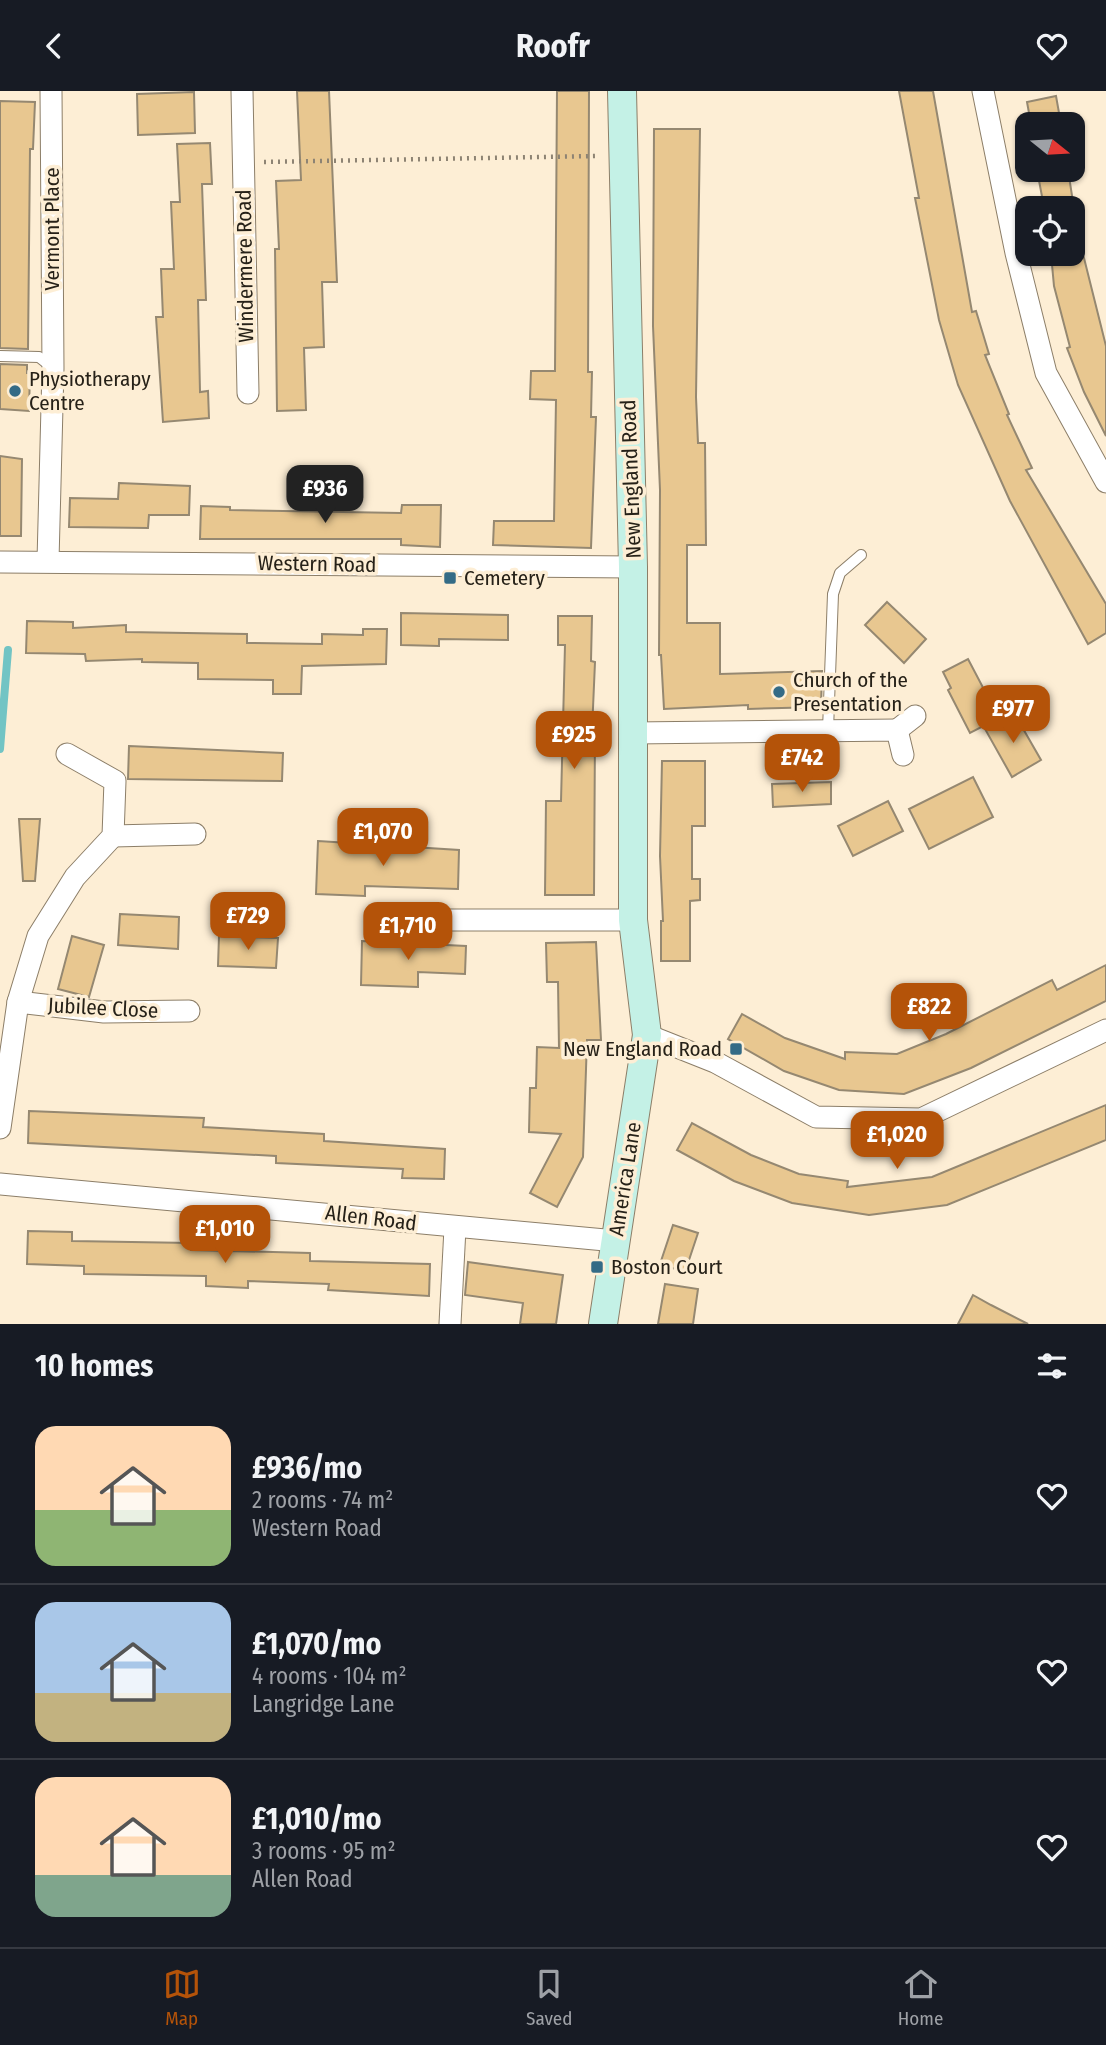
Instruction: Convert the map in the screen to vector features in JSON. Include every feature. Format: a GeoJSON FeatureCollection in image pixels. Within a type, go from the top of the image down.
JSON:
{"type":"FeatureCollection","features":[{"type":"Feature","properties":{"kind":"street","name":"Vermont Place"},"geometry":{"type":"LineString","coordinates":[[48,561],[53,368],[51,91]]}},
{"type":"Feature","properties":{"kind":"street","name":"Windermere Road"},"geometry":{"type":"LineString","coordinates":[[242,91],[248,393]]}},
{"type":"Feature","properties":{"kind":"street","name":"New England Road"},"geometry":{"type":"LineString","coordinates":[[622,91],[633,567],[633,920],[647,1035]]}},
{"type":"Feature","properties":{"kind":"street"},"geometry":{"type":"LineString","coordinates":[[983,91],[1016,253],[1046,373],[1106,482]]}},
{"type":"Feature","properties":{"kind":"street","name":"Western Road"},"geometry":{"type":"LineString","coordinates":[[0,562],[633,567]]}},
{"type":"Feature","properties":{"kind":"street"},"geometry":{"type":"LineString","coordinates":[[633,733],[897,730],[915,716]]}},
{"type":"Feature","properties":{"kind":"street"},"geometry":{"type":"LineString","coordinates":[[897,730],[903,755]]}},
{"type":"Feature","properties":{"kind":"street"},"geometry":{"type":"LineString","coordinates":[[67,754],[115,781],[113,835],[195,834]]}},
{"type":"Feature","properties":{"kind":"street","name":"Jubilee Close"},"geometry":{"type":"LineString","coordinates":[[0,1128],[18,1002],[38,936],[75,877],[113,835]]}},
{"type":"Feature","properties":{"kind":"street"},"geometry":{"type":"LineString","coordinates":[[418,920],[633,920]]}},
{"type":"Feature","properties":{"kind":"street","name":"Jubilee Close"},"geometry":{"type":"LineString","coordinates":[[18,1002],[104,1011],[189,1011]]}},
{"type":"Feature","properties":{"kind":"street"},"geometry":{"type":"LineString","coordinates":[[647,1035],[715,1062],[816,1117],[921,1119],[1106,1030]]}},
{"type":"Feature","properties":{"kind":"street","name":"America Lane"},"geometry":{"type":"LineString","coordinates":[[603,1324],[647,1035]]}},
{"type":"Feature","properties":{"kind":"street","name":"Allen Road"},"geometry":{"type":"LineString","coordinates":[[0,1184],[320,1212],[455,1229],[615,1241]]}},
{"type":"Feature","properties":{"kind":"street"},"geometry":{"type":"LineString","coordinates":[[450,1324],[455,1229]]}},
{"type":"Feature","properties":{"kind":"lane"},"geometry":{"type":"LineString","coordinates":[[0,356],[39,357],[53,368]]}},
{"type":"Feature","properties":{"kind":"lane"},"geometry":{"type":"LineString","coordinates":[[828,730],[833,594],[840,573],[861,555]]}},
{"type":"Feature","properties":{"kind":"path"},"geometry":{"type":"LineString","coordinates":[[243,163],[623,156]]}},
{"type":"Feature","properties":{"kind":"building"},"geometry":{"type":"Polygon","coordinates":[[[297,91],[329,91],[337,282],[322,282],[324,347],[304,348],[306,410],[277,411],[275,249],[279,249],[276,181],[301,180],[297,91]]]}},
{"type":"Feature","properties":{"kind":"building"},"geometry":{"type":"Polygon","coordinates":[[[557,91],[589,91],[588,372],[592,372],[591,417],[596,417],[591,548],[493,545],[494,521],[554,521],[556,400],[530,399],[531,371],[555,371],[557,91]]]}},
{"type":"Feature","properties":{"kind":"building"},"geometry":{"type":"Polygon","coordinates":[[[899,91],[933,91],[972,312],[976,311],[983,334],[989,354],[985,355],[1009,414],[1007,415],[1032,468],[1026,470],[1106,604],[1106,633],[1088,644],[1010,501],[958,385],[939,320],[915,198],[919,198],[899,91]]]}},
{"type":"Feature","properties":{"kind":"building"},"geometry":{"type":"Polygon","coordinates":[[[194,92],[195,133],[138,135],[137,94],[194,92]]]}},
{"type":"Feature","properties":{"kind":"building"},"geometry":{"type":"Polygon","coordinates":[[[1056,96],[1059,112],[1029,112],[1027,102],[1056,96]]]}},
{"type":"Feature","properties":{"kind":"building"},"geometry":{"type":"Polygon","coordinates":[[[0,101],[35,102],[33,149],[30,149],[28,349],[0,348],[0,101]]]}},
{"type":"Feature","properties":{"kind":"building"},"geometry":{"type":"Polygon","coordinates":[[[654,129],[700,129],[696,397],[698,443],[705,443],[706,545],[687,545],[687,623],[720,623],[720,674],[822,671],[821,707],[748,709],[748,705],[664,709],[659,655],[660,490],[653,326],[654,129]]]}},
{"type":"Feature","properties":{"kind":"building"},"geometry":{"type":"Polygon","coordinates":[[[210,143],[212,184],[202,184],[206,300],[198,300],[200,392],[208,391],[209,418],[163,422],[156,317],[163,317],[161,269],[174,269],[171,202],[180,202],[177,144],[210,143]]]}},
{"type":"Feature","properties":{"kind":"building"},"geometry":{"type":"Polygon","coordinates":[[[1039,182],[1070,182],[1072,196],[1042,196],[1039,182]]]}},
{"type":"Feature","properties":{"kind":"building"},"geometry":{"type":"Polygon","coordinates":[[[1085,262],[1106,346],[1106,436],[1084,392],[1067,348],[1070,347],[1054,286],[1052,266],[1085,266],[1085,262]]]}},
{"type":"Feature","properties":{"kind":"building","name":"Physiotherapy Centre"},"geometry":{"type":"Polygon","coordinates":[[[0,364],[27,365],[27,373],[30,373],[29,411],[0,409],[0,364]]]}},
{"type":"Feature","properties":{"kind":"building"},"geometry":{"type":"Polygon","coordinates":[[[0,456],[22,459],[21,536],[0,536],[0,456]]]}},
{"type":"Feature","properties":{"kind":"building"},"geometry":{"type":"Polygon","coordinates":[[[119,483],[190,486],[189,515],[149,515],[148,528],[69,527],[70,498],[118,499],[119,483]]]}},
{"type":"Feature","properties":{"kind":"building"},"geometry":{"type":"Polygon","coordinates":[[[402,505],[441,505],[440,547],[401,545],[401,539],[200,539],[201,506],[230,507],[230,510],[401,513],[402,505]]]}},
{"type":"Feature","properties":{"kind":"building"},"geometry":{"type":"Polygon","coordinates":[[[887,602],[926,639],[904,663],[865,625],[887,602]]]}},
{"type":"Feature","properties":{"kind":"building"},"geometry":{"type":"Polygon","coordinates":[[[401,613],[508,615],[508,640],[439,639],[439,646],[401,645],[401,613]]]}},
{"type":"Feature","properties":{"kind":"building"},"geometry":{"type":"Polygon","coordinates":[[[558,616],[592,616],[591,661],[595,662],[592,731],[595,731],[594,895],[545,895],[546,801],[561,801],[565,645],[558,645],[558,616]]]}},
{"type":"Feature","properties":{"kind":"building"},"geometry":{"type":"Polygon","coordinates":[[[27,621],[73,622],[73,628],[126,625],[126,632],[247,634],[247,643],[322,644],[322,634],[363,635],[363,629],[387,629],[386,664],[302,666],[301,694],[273,694],[273,680],[198,679],[198,663],[142,662],[142,659],[86,661],[85,654],[26,653],[27,621]]]}},
{"type":"Feature","properties":{"kind":"building"},"geometry":{"type":"Polygon","coordinates":[[[968,659],[999,718],[970,733],[948,690],[951,688],[943,672],[968,659]]]}},
{"type":"Feature","properties":{"kind":"building"},"geometry":{"type":"Polygon","coordinates":[[[1014,713],[1041,760],[1012,777],[985,729],[1014,713]]]}},
{"type":"Feature","properties":{"kind":"building"},"geometry":{"type":"Polygon","coordinates":[[[129,746],[283,753],[282,781],[128,779],[129,746]]]}},
{"type":"Feature","properties":{"kind":"building"},"geometry":{"type":"Polygon","coordinates":[[[662,761],[705,761],[705,826],[692,826],[692,879],[700,879],[700,900],[690,901],[690,961],[661,961],[662,761]]]}},
{"type":"Feature","properties":{"kind":"building"},"geometry":{"type":"Polygon","coordinates":[[[973,777],[993,817],[929,849],[909,809],[973,777]]]}},
{"type":"Feature","properties":{"kind":"building"},"geometry":{"type":"Polygon","coordinates":[[[831,782],[831,804],[773,807],[772,784],[831,782]]]}},
{"type":"Feature","properties":{"kind":"building"},"geometry":{"type":"Polygon","coordinates":[[[888,801],[903,831],[853,856],[838,826],[888,801]]]}},
{"type":"Feature","properties":{"kind":"building"},"geometry":{"type":"Polygon","coordinates":[[[19,819],[40,819],[35,881],[23,881],[19,819]]]}},
{"type":"Feature","properties":{"kind":"building"},"geometry":{"type":"Polygon","coordinates":[[[318,841],[459,850],[458,889],[365,886],[365,896],[316,894],[318,841]]]}},
{"type":"Feature","properties":{"kind":"building"},"geometry":{"type":"Polygon","coordinates":[[[120,914],[179,917],[178,949],[118,945],[120,914]]]}},
{"type":"Feature","properties":{"kind":"building"},"geometry":{"type":"Polygon","coordinates":[[[72,936],[104,945],[89,997],[58,989],[72,936]]]}},
{"type":"Feature","properties":{"kind":"building"},"geometry":{"type":"Polygon","coordinates":[[[219,936],[278,938],[276,968],[218,966],[219,936]]]}},
{"type":"Feature","properties":{"kind":"building"},"geometry":{"type":"Polygon","coordinates":[[[362,941],[466,946],[465,974],[418,972],[418,987],[361,985],[362,941]]]}},
{"type":"Feature","properties":{"kind":"building"},"geometry":{"type":"Polygon","coordinates":[[[596,942],[601,1040],[587,1040],[583,1157],[557,1207],[530,1193],[561,1134],[529,1132],[530,1088],[536,1088],[537,1047],[559,1048],[558,982],[547,982],[546,943],[596,942]]]}},
{"type":"Feature","properties":{"kind":"building"},"geometry":{"type":"Polygon","coordinates":[[[1106,965],[1106,1001],[971,1068],[904,1094],[839,1090],[784,1071],[728,1039],[742,1014],[785,1038],[845,1059],[845,1052],[897,1054],[946,1034],[1052,980],[1057,990],[1106,965]]]}},
{"type":"Feature","properties":{"kind":"building"},"geometry":{"type":"Polygon","coordinates":[[[1106,1105],[1106,1140],[947,1205],[869,1215],[792,1203],[734,1181],[677,1150],[692,1123],[751,1155],[799,1174],[848,1181],[847,1187],[932,1177],[1106,1105]]]}},
{"type":"Feature","properties":{"kind":"building"},"geometry":{"type":"Polygon","coordinates":[[[29,1111],[204,1118],[203,1127],[324,1134],[324,1141],[445,1149],[444,1179],[402,1178],[403,1169],[276,1163],[276,1156],[28,1143],[29,1111]]]}},
{"type":"Feature","properties":{"kind":"building"},"geometry":{"type":"Polygon","coordinates":[[[673,1225],[698,1233],[685,1272],[660,1264],[673,1225]]]}},
{"type":"Feature","properties":{"kind":"building"},"geometry":{"type":"Polygon","coordinates":[[[28,1231],[72,1232],[72,1241],[191,1243],[191,1250],[310,1253],[310,1261],[430,1264],[429,1296],[328,1290],[329,1284],[248,1281],[248,1288],[206,1286],[206,1276],[84,1274],[84,1266],[27,1264],[28,1231]]]}},
{"type":"Feature","properties":{"kind":"building"},"geometry":{"type":"Polygon","coordinates":[[[468,1262],[563,1275],[556,1324],[520,1324],[523,1303],[465,1295],[468,1262]]]}},
{"type":"Feature","properties":{"kind":"building"},"geometry":{"type":"Polygon","coordinates":[[[665,1284],[698,1289],[693,1324],[658,1324],[665,1284]]]}},
{"type":"Feature","properties":{"kind":"building"},"geometry":{"type":"Polygon","coordinates":[[[973,1295],[991,1305],[1028,1324],[958,1324],[973,1295]]]}},
{"type":"Feature","properties":{"kind":"waterway"},"geometry":{"type":"LineString","coordinates":[[0,749],[8,650]]}},
{"type":"Feature","properties":{"kind":"place","name":"Physiotherapy Centre"},"geometry":{"type":"Point","coordinates":[15,391]}},
{"type":"Feature","properties":{"kind":"place","name":"Cemetery"},"geometry":{"type":"Point","coordinates":[450,578]}},
{"type":"Feature","properties":{"kind":"place","name":"Church of the Presentation"},"geometry":{"type":"Point","coordinates":[779,692]}},
{"type":"Feature","properties":{"kind":"place","name":"New England Road"},"geometry":{"type":"Point","coordinates":[736,1049]}},
{"type":"Feature","properties":{"kind":"place","name":"Boston Court"},"geometry":{"type":"Point","coordinates":[597,1267]}}]}
